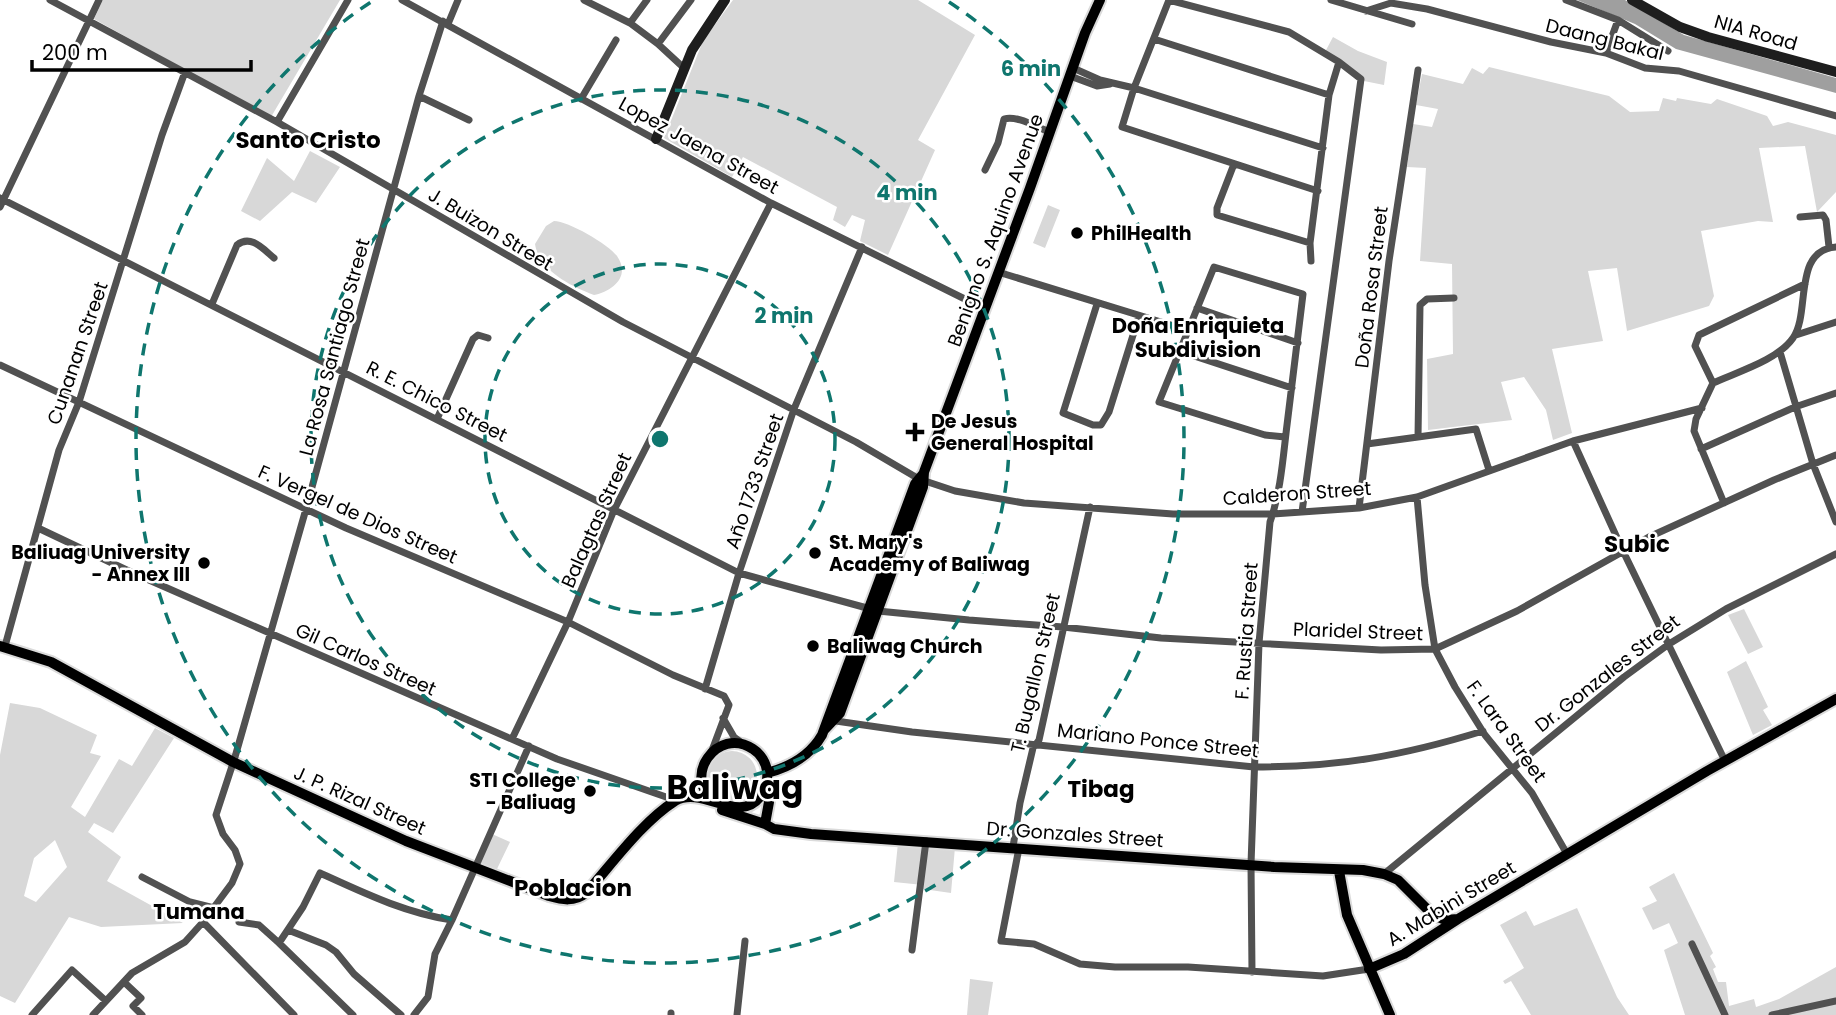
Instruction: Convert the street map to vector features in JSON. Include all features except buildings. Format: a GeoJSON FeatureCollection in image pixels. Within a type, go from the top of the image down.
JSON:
{"type":"FeatureCollection","features":[{"type":"Feature","properties":{"kind":"main road","name":"Benigno S. Aquino Avenue"},"geometry":{"type":"LineString","coordinates":[[767,773],[783,769],[806,755],[818,743],[828,724],[874,609],[915,484],[922,478],[1100,0]]}},
{"type":"Feature","properties":{"kind":"main road","name":"J. P. Rizal Street"},"geometry":{"type":"LineString","coordinates":[[3,646],[51,663],[233,762],[406,841],[549,896],[566,900],[574,900],[586,893],[645,827],[676,801],[688,796]]}},
{"type":"Feature","properties":{"kind":"main road","name":"A. Mabini Street"},"geometry":{"type":"LineString","coordinates":[[1369,969],[1404,954],[1567,854],[1836,699]]}},
{"type":"Feature","properties":{"kind":"main road"},"geometry":{"type":"LineString","coordinates":[[765,824],[769,802],[767,773],[761,756],[742,744],[724,745],[710,753],[688,796],[746,807],[759,799],[766,786]]}},
{"type":"Feature","properties":{"kind":"main road"},"geometry":{"type":"LineString","coordinates":[[702,771],[705,789],[715,801]]}},
{"type":"Feature","properties":{"kind":"main road","name":"Dr. Gonzales Street"},"geometry":{"type":"LineString","coordinates":[[688,796],[695,803],[774,828],[811,834],[1339,871],[1363,870],[1398,880],[1433,915],[1445,920],[1458,919]]}},
{"type":"Feature","properties":{"kind":"main road"},"geometry":{"type":"LineString","coordinates":[[1339,871],[1347,915],[1390,1015]]}},
{"type":"Feature","properties":{"kind":"street","name":"J. Buizon Street"},"geometry":{"type":"LineString","coordinates":[[50,0],[277,122],[564,290],[922,478]]}},
{"type":"Feature","properties":{"kind":"street"},"geometry":{"type":"LineString","coordinates":[[1,201],[99,0]]}},
{"type":"Feature","properties":{"kind":"street"},"geometry":{"type":"LineString","coordinates":[[277,122],[348,0]]}},
{"type":"Feature","properties":{"kind":"street","name":"Lopez Jaena Street"},"geometry":{"type":"LineString","coordinates":[[402,0],[771,203],[985,309]]}},
{"type":"Feature","properties":{"kind":"street","name":"La Rosa Santiago Street"},"geometry":{"type":"LineString","coordinates":[[214,908],[232,883],[240,864],[216,815],[306,509],[419,96],[446,23],[458,0]]}},
{"type":"Feature","properties":{"kind":"street"},"geometry":{"type":"LineString","coordinates":[[584,0],[630,23],[685,69]]}},
{"type":"Feature","properties":{"kind":"street"},"geometry":{"type":"LineString","coordinates":[[600,8],[605,0]]}},
{"type":"Feature","properties":{"kind":"street"},"geometry":{"type":"LineString","coordinates":[[630,23],[647,0]]}},
{"type":"Feature","properties":{"kind":"street"},"geometry":{"type":"LineString","coordinates":[[658,44],[691,0]]}},
{"type":"Feature","properties":{"kind":"street"},"geometry":{"type":"LineString","coordinates":[[656,139],[696,43],[725,0]]}},
{"type":"Feature","properties":{"kind":"street"},"geometry":{"type":"LineString","coordinates":[[1302,512],[1361,79],[1339,62],[1289,32],[1170,0],[1134,88],[1122,127],[1318,191]]}},
{"type":"Feature","properties":{"kind":"street","name":"Daang Bakal"},"geometry":{"type":"LineString","coordinates":[[1331,0],[1412,24]]}},
{"type":"Feature","properties":{"kind":"street"},"geometry":{"type":"LineString","coordinates":[[1566,0],[1618,20],[1668,51]]}},
{"type":"Feature","properties":{"kind":"street","name":"NIA Road"},"geometry":{"type":"LineString","coordinates":[[1632,0],[1680,27],[1708,37],[1836,72]]}},
{"type":"Feature","properties":{"kind":"street","name":"Daang Bakal"},"geometry":{"type":"LineString","coordinates":[[1366,11],[1391,3],[1427,9],[1551,42],[1605,53],[1645,68],[1679,71],[1836,116]]}},
{"type":"Feature","properties":{"kind":"street"},"geometry":{"type":"LineString","coordinates":[[1605,53],[1618,20]]}},
{"type":"Feature","properties":{"kind":"street"},"geometry":{"type":"LineString","coordinates":[[1154,39],[1329,95]]}},
{"type":"Feature","properties":{"kind":"street"},"geometry":{"type":"LineString","coordinates":[[582,99],[616,40]]}},
{"type":"Feature","properties":{"kind":"street"},"geometry":{"type":"LineString","coordinates":[[1311,261],[1310,243],[1329,95],[1339,62]]}},
{"type":"Feature","properties":{"kind":"street","name":"Doña Rosa Street"},"geometry":{"type":"LineString","coordinates":[[1359,508],[1389,261],[1418,70]]}},
{"type":"Feature","properties":{"kind":"street","name":"Cunanan Street"},"geometry":{"type":"LineString","coordinates":[[3,646],[59,450],[79,402],[162,135],[185,72]]}},
{"type":"Feature","properties":{"kind":"street"},"geometry":{"type":"LineString","coordinates":[[1071,72],[1134,88],[1323,148]]}},
{"type":"Feature","properties":{"kind":"street"},"geometry":{"type":"LineString","coordinates":[[419,96],[469,120]]}},
{"type":"Feature","properties":{"kind":"street"},"geometry":{"type":"LineString","coordinates":[[985,170],[1000,138],[1004,119],[1016,118],[1050,132]]}},
{"type":"Feature","properties":{"kind":"street"},"geometry":{"type":"LineString","coordinates":[[1234,164],[1217,208],[1217,215],[1310,243]]}},
{"type":"Feature","properties":{"kind":"street","name":"R. E. Chico Street"},"geometry":{"type":"LineString","coordinates":[[1,201],[125,260],[739,573],[874,609]]}},
{"type":"Feature","properties":{"kind":"street","name":"Balagtas Street"},"geometry":{"type":"LineString","coordinates":[[512,739],[568,622],[614,510],[771,203]]}},
{"type":"Feature","properties":{"kind":"street"},"geometry":{"type":"LineString","coordinates":[[1796,335],[1810,264],[1818,253],[1833,247],[1823,215],[1800,217]]}},
{"type":"Feature","properties":{"kind":"street"},"geometry":{"type":"LineString","coordinates":[[212,304],[237,245],[243,241],[252,241],[274,258]]}},
{"type":"Feature","properties":{"kind":"street","name":"Año 1733 Street"},"geometry":{"type":"LineString","coordinates":[[705,689],[739,573],[794,410],[862,247]]}},
{"type":"Feature","properties":{"kind":"street","name":"F. Rustia Street"},"geometry":{"type":"LineString","coordinates":[[1197,308],[1214,267],[1303,294],[1273,514],[1259,643],[1251,864],[1252,972]]}},
{"type":"Feature","properties":{"kind":"street"},"geometry":{"type":"LineString","coordinates":[[998,272],[1187,330]]}},
{"type":"Feature","properties":{"kind":"street"},"geometry":{"type":"LineString","coordinates":[[1713,383],[1695,346],[1699,335],[1805,284]]}},
{"type":"Feature","properties":{"kind":"street"},"geometry":{"type":"LineString","coordinates":[[1418,437],[1420,305],[1427,299],[1454,298]]}},
{"type":"Feature","properties":{"kind":"street"},"geometry":{"type":"LineString","coordinates":[[1097,304],[1063,413],[1093,425],[1101,425],[1108,412],[1139,316]]}},
{"type":"Feature","properties":{"kind":"street"},"geometry":{"type":"LineString","coordinates":[[1285,437],[1265,435],[1159,402],[1197,308],[1298,343]]}},
{"type":"Feature","properties":{"kind":"street"},"geometry":{"type":"LineString","coordinates":[[1724,503],[1694,425],[1713,383],[1780,352],[1796,335],[1836,322]]}},
{"type":"Feature","properties":{"kind":"street"},"geometry":{"type":"LineString","coordinates":[[436,419],[473,339],[478,335],[488,338]]}},
{"type":"Feature","properties":{"kind":"street"},"geometry":{"type":"LineString","coordinates":[[1178,351],[1292,388]]}},
{"type":"Feature","properties":{"kind":"street"},"geometry":{"type":"LineString","coordinates":[[1780,352],[1813,464],[1836,522]]}},
{"type":"Feature","properties":{"kind":"street","name":"F. Vergel de Dios Street"},"geometry":{"type":"LineString","coordinates":[[0,365],[306,509],[568,622],[705,689]]}},
{"type":"Feature","properties":{"kind":"street"},"geometry":{"type":"LineString","coordinates":[[1701,449],[1795,407],[1836,394]]}},
{"type":"Feature","properties":{"kind":"street","name":"Calderon Street"},"geometry":{"type":"LineString","coordinates":[[922,478],[955,491],[1024,503],[1138,512],[1273,514],[1359,508],[1417,497],[1573,441],[1702,408]]}},
{"type":"Feature","properties":{"kind":"street"},"geometry":{"type":"LineString","coordinates":[[1367,444],[1476,429],[1489,470]]}},
{"type":"Feature","properties":{"kind":"street"},"geometry":{"type":"LineString","coordinates":[[1573,441],[1725,761]]}},
{"type":"Feature","properties":{"kind":"street","name":"Plaridel Street"},"geometry":{"type":"LineString","coordinates":[[874,609],[969,621],[1063,627],[1161,638],[1381,650],[1435,649],[1517,611],[1623,551],[1724,503],[1836,455]]}},
{"type":"Feature","properties":{"kind":"street","name":"F. Lara Street"},"geometry":{"type":"LineString","coordinates":[[1417,497],[1425,585],[1435,649],[1483,731],[1532,793],[1567,854]]}},
{"type":"Feature","properties":{"kind":"street","name":"T. Bugallon Street"},"geometry":{"type":"LineString","coordinates":[[1001,941],[1020,803],[1039,740],[1090,507]]}},
{"type":"Feature","properties":{"kind":"street","name":"Gil Carlos Street"},"geometry":{"type":"LineString","coordinates":[[38,528],[132,573],[557,759],[669,798],[688,796]]}},
{"type":"Feature","properties":{"kind":"street","name":"Dr. Gonzales Street"},"geometry":{"type":"LineString","coordinates":[[1384,874],[1624,677],[1669,644],[1745,599],[1836,554]]}},
{"type":"Feature","properties":{"kind":"street"},"geometry":{"type":"LineString","coordinates":[[705,689],[724,696],[729,705],[710,753]]}},
{"type":"Feature","properties":{"kind":"street"},"geometry":{"type":"LineString","coordinates":[[723,718],[734,737],[742,744]]}},
{"type":"Feature","properties":{"kind":"street","name":"Mariano Ponce Street"},"geometry":{"type":"LineString","coordinates":[[828,724],[1254,767],[1296,767],[1382,758],[1429,748],[1483,731]]}},
{"type":"Feature","properties":{"kind":"street"},"geometry":{"type":"LineString","coordinates":[[414,1015],[428,997],[435,954],[529,746]]}},
{"type":"Feature","properties":{"kind":"street"},"geometry":{"type":"LineString","coordinates":[[912,950],[926,841]]}},
{"type":"Feature","properties":{"kind":"street"},"geometry":{"type":"LineString","coordinates":[[279,943],[303,907],[320,873],[422,916],[452,920]]}},
{"type":"Feature","properties":{"kind":"street"},"geometry":{"type":"LineString","coordinates":[[93,1015],[132,972],[185,942],[214,908],[190,902],[142,877]]}},
{"type":"Feature","properties":{"kind":"street"},"geometry":{"type":"LineString","coordinates":[[203,922],[294,1015]]}},
{"type":"Feature","properties":{"kind":"street"},"geometry":{"type":"LineString","coordinates":[[239,922],[259,925],[353,1015]]}},
{"type":"Feature","properties":{"kind":"street"},"geometry":{"type":"LineString","coordinates":[[288,930],[326,945],[336,952],[354,974],[401,1015]]}},
{"type":"Feature","properties":{"kind":"street"},"geometry":{"type":"LineString","coordinates":[[737,1015],[745,941]]}},
{"type":"Feature","properties":{"kind":"street","name":"A. Mabini Street"},"geometry":{"type":"LineString","coordinates":[[1001,941],[1034,944],[1080,964],[1115,967],[1173,966],[1323,976],[1369,969]]}},
{"type":"Feature","properties":{"kind":"street"},"geometry":{"type":"LineString","coordinates":[[1692,944],[1725,1015]]}},
{"type":"Feature","properties":{"kind":"street"},"geometry":{"type":"LineString","coordinates":[[32,1015],[72,970],[106,1001]]}},
{"type":"Feature","properties":{"kind":"street"},"geometry":{"type":"LineString","coordinates":[[124,982],[141,999],[134,1006],[142,1015]]}},
{"type":"Feature","properties":{"kind":"street"},"geometry":{"type":"LineString","coordinates":[[1772,1015],[1836,1001]]}},
{"type":"Feature","properties":{"kind":"shaded area"},"geometry":{"type":"Polygon","coordinates":[[[103,0],[340,0],[271,117],[94,19],[103,0]]]}},
{"type":"Feature","properties":{"kind":"shaded area"},"geometry":{"type":"Polygon","coordinates":[[[733,0],[918,0],[975,35],[918,140],[935,150],[888,255],[860,241],[865,220],[852,215],[845,227],[833,220],[837,207],[743,157],[732,177],[664,138],[703,41],[733,0]]]}},
{"type":"Feature","properties":{"kind":"shaded area"},"geometry":{"type":"Polygon","coordinates":[[[1577,0],[1625,0],[1684,35],[1836,78],[1836,93],[1676,49],[1635,24],[1577,0]]]}},
{"type":"Feature","properties":{"kind":"shaded area"},"geometry":{"type":"Polygon","coordinates":[[[1333,37],[1358,51],[1387,62],[1384,85],[1364,81],[1325,52],[1333,37]]]}},
{"type":"Feature","properties":{"kind":"shaded area"},"geometry":{"type":"Polygon","coordinates":[[[1489,67],[1609,96],[1630,112],[1659,111],[1663,98],[1711,104],[1717,99],[1767,116],[1773,126],[1788,122],[1836,135],[1836,192],[1817,212],[1805,146],[1759,148],[1773,222],[1758,221],[1701,231],[1714,296],[1709,306],[1627,331],[1617,268],[1588,271],[1603,341],[1552,349],[1572,433],[1553,440],[1546,410],[1524,377],[1501,382],[1512,420],[1428,430],[1427,359],[1453,354],[1452,264],[1420,261],[1426,168],[1407,167],[1413,124],[1432,127],[1438,109],[1416,105],[1422,74],[1463,84],[1472,68],[1483,74],[1489,67]]]}},
{"type":"Feature","properties":{"kind":"shaded area"},"geometry":{"type":"Polygon","coordinates":[[[310,151],[340,167],[316,203],[292,192],[260,221],[241,211],[267,158],[294,181],[310,151]]]}},
{"type":"Feature","properties":{"kind":"shaded area"},"geometry":{"type":"Polygon","coordinates":[[[1048,205],[1060,210],[1045,248],[1033,243],[1048,205]]]}},
{"type":"Feature","properties":{"kind":"shaded area"},"geometry":{"type":"Polygon","coordinates":[[[554,221],[587,234],[617,256],[622,270],[618,282],[608,290],[594,295],[566,282],[549,269],[535,244],[546,226],[554,221]]]}},
{"type":"Feature","properties":{"kind":"shaded area"},"geometry":{"type":"Polygon","coordinates":[[[1744,609],[1763,647],[1748,654],[1728,615],[1744,609]]]}},
{"type":"Feature","properties":{"kind":"shaded area"},"geometry":{"type":"Polygon","coordinates":[[[1746,661],[1768,707],[1763,710],[1772,725],[1753,735],[1727,672],[1746,661]]]}},
{"type":"Feature","properties":{"kind":"shaded area"},"geometry":{"type":"Polygon","coordinates":[[[10,703],[40,708],[97,735],[90,753],[101,756],[71,807],[85,817],[119,759],[132,766],[155,728],[174,738],[113,833],[94,823],[88,832],[121,857],[107,881],[183,923],[101,927],[69,917],[15,1003],[0,996],[0,755],[10,703]],[[55,840],[34,858],[24,896],[36,902],[67,867],[55,840]]]}},
{"type":"Feature","properties":{"kind":"shaded area"},"geometry":{"type":"Polygon","coordinates":[[[732,751],[750,758],[757,776],[750,794],[732,801],[714,794],[707,776],[714,758],[732,751]]]}},
{"type":"Feature","properties":{"kind":"shaded area"},"geometry":{"type":"Polygon","coordinates":[[[492,834],[510,842],[496,871],[479,865],[492,834]]]}},
{"type":"Feature","properties":{"kind":"shaded area"},"geometry":{"type":"Polygon","coordinates":[[[898,843],[955,847],[951,893],[923,889],[923,885],[894,882],[898,843]]]}},
{"type":"Feature","properties":{"kind":"shaded area"},"geometry":{"type":"Polygon","coordinates":[[[1674,873],[1713,953],[1710,956],[1716,967],[1713,969],[1718,982],[1726,982],[1729,1006],[1754,999],[1756,1007],[1779,999],[1836,967],[1836,1015],[1685,1015],[1664,950],[1678,943],[1669,923],[1653,930],[1642,908],[1657,901],[1649,887],[1674,873]]]}},
{"type":"Feature","properties":{"kind":"shaded area"},"geometry":{"type":"Polygon","coordinates":[[[1577,908],[1617,997],[1629,1015],[1531,1015],[1511,981],[1505,984],[1503,981],[1524,968],[1500,925],[1526,911],[1534,926],[1577,908]]]}},
{"type":"Feature","properties":{"kind":"shaded area"},"geometry":{"type":"Polygon","coordinates":[[[970,979],[993,982],[988,1015],[967,1015],[970,979]]]}},
{"type":"Feature","properties":{"kind":"place","name":"PhilHealth"},"geometry":{"type":"Point","coordinates":[1077,233]}},
{"type":"Feature","properties":{"kind":"place","name":"De Jesus General Hospital"},"geometry":{"type":"Point","coordinates":[915,432]}},
{"type":"Feature","properties":{"kind":"place","name":"St. Mary's Academy of Baliwag"},"geometry":{"type":"Point","coordinates":[815,553]}},
{"type":"Feature","properties":{"kind":"place","name":"Baliuag University - Annex III"},"geometry":{"type":"Point","coordinates":[204,563]}},
{"type":"Feature","properties":{"kind":"place","name":"Baliwag Church"},"geometry":{"type":"Point","coordinates":[813,646]}},
{"type":"Feature","properties":{"kind":"place","name":"STI College - Baliuag"},"geometry":{"type":"Point","coordinates":[590,791]}},
{"type":"Feature","properties":{"kind":"district","name":"Santo Cristo"},"geometry":{"type":"Point","coordinates":[308,140]}},
{"type":"Feature","properties":{"kind":"district","name":"Doña Enriquieta Subdivision"},"geometry":{"type":"Point","coordinates":[1198,338]}},
{"type":"Feature","properties":{"kind":"district","name":"Subic"},"geometry":{"type":"Point","coordinates":[1637,544]}},
{"type":"Feature","properties":{"kind":"district","name":"Baliwag"},"geometry":{"type":"Point","coordinates":[735,787]}},
{"type":"Feature","properties":{"kind":"district","name":"Tibag"},"geometry":{"type":"Point","coordinates":[1101,789]}},
{"type":"Feature","properties":{"kind":"district","name":"Poblacion"},"geometry":{"type":"Point","coordinates":[573,888]}},
{"type":"Feature","properties":{"kind":"district","name":"Tumana"},"geometry":{"type":"Point","coordinates":[199,912]}}]}
